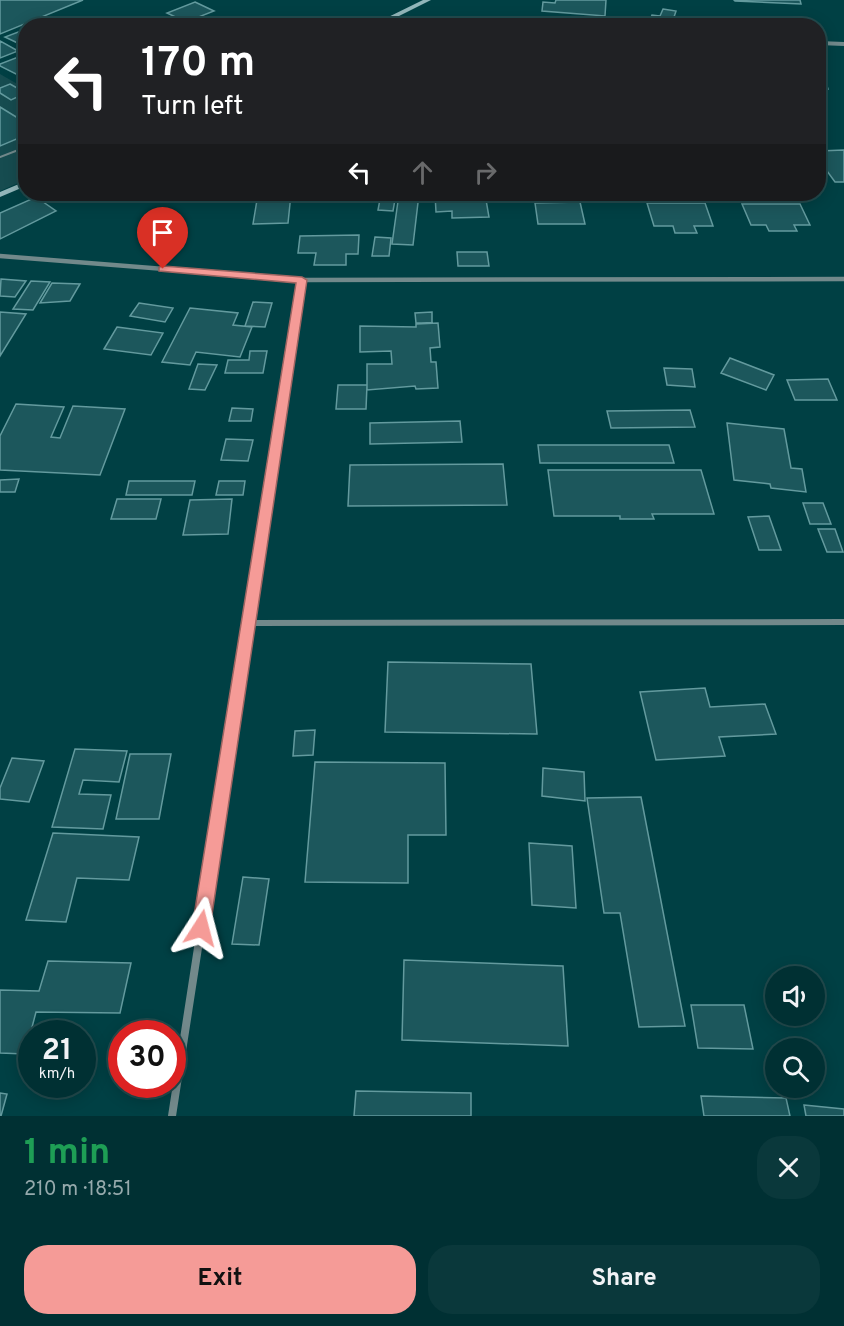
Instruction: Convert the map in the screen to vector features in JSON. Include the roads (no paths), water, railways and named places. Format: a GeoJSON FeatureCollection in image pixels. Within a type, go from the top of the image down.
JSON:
{"type":"FeatureCollection","features":[{"type":"Feature","properties":{"kind":"street"},"geometry":{"type":"LineString","coordinates":[[390,18],[428,0]]}},
{"type":"Feature","properties":{"kind":"street"},"geometry":{"type":"LineString","coordinates":[[826,43],[844,44]]}},
{"type":"Feature","properties":{"kind":"street"},"geometry":{"type":"LineString","coordinates":[[0,195],[18,187]]}},
{"type":"Feature","properties":{"kind":"street"},"geometry":{"type":"LineString","coordinates":[[0,256],[302,280],[844,279]]}},
{"type":"Feature","properties":{"kind":"street"},"geometry":{"type":"LineString","coordinates":[[172,1116],[302,280]]}},
{"type":"Feature","properties":{"kind":"street"},"geometry":{"type":"LineString","coordinates":[[248,623],[844,622]]}},
{"type":"Feature","properties":{"kind":"lane"},"geometry":{"type":"LineString","coordinates":[[0,157],[18,150]]}}]}
